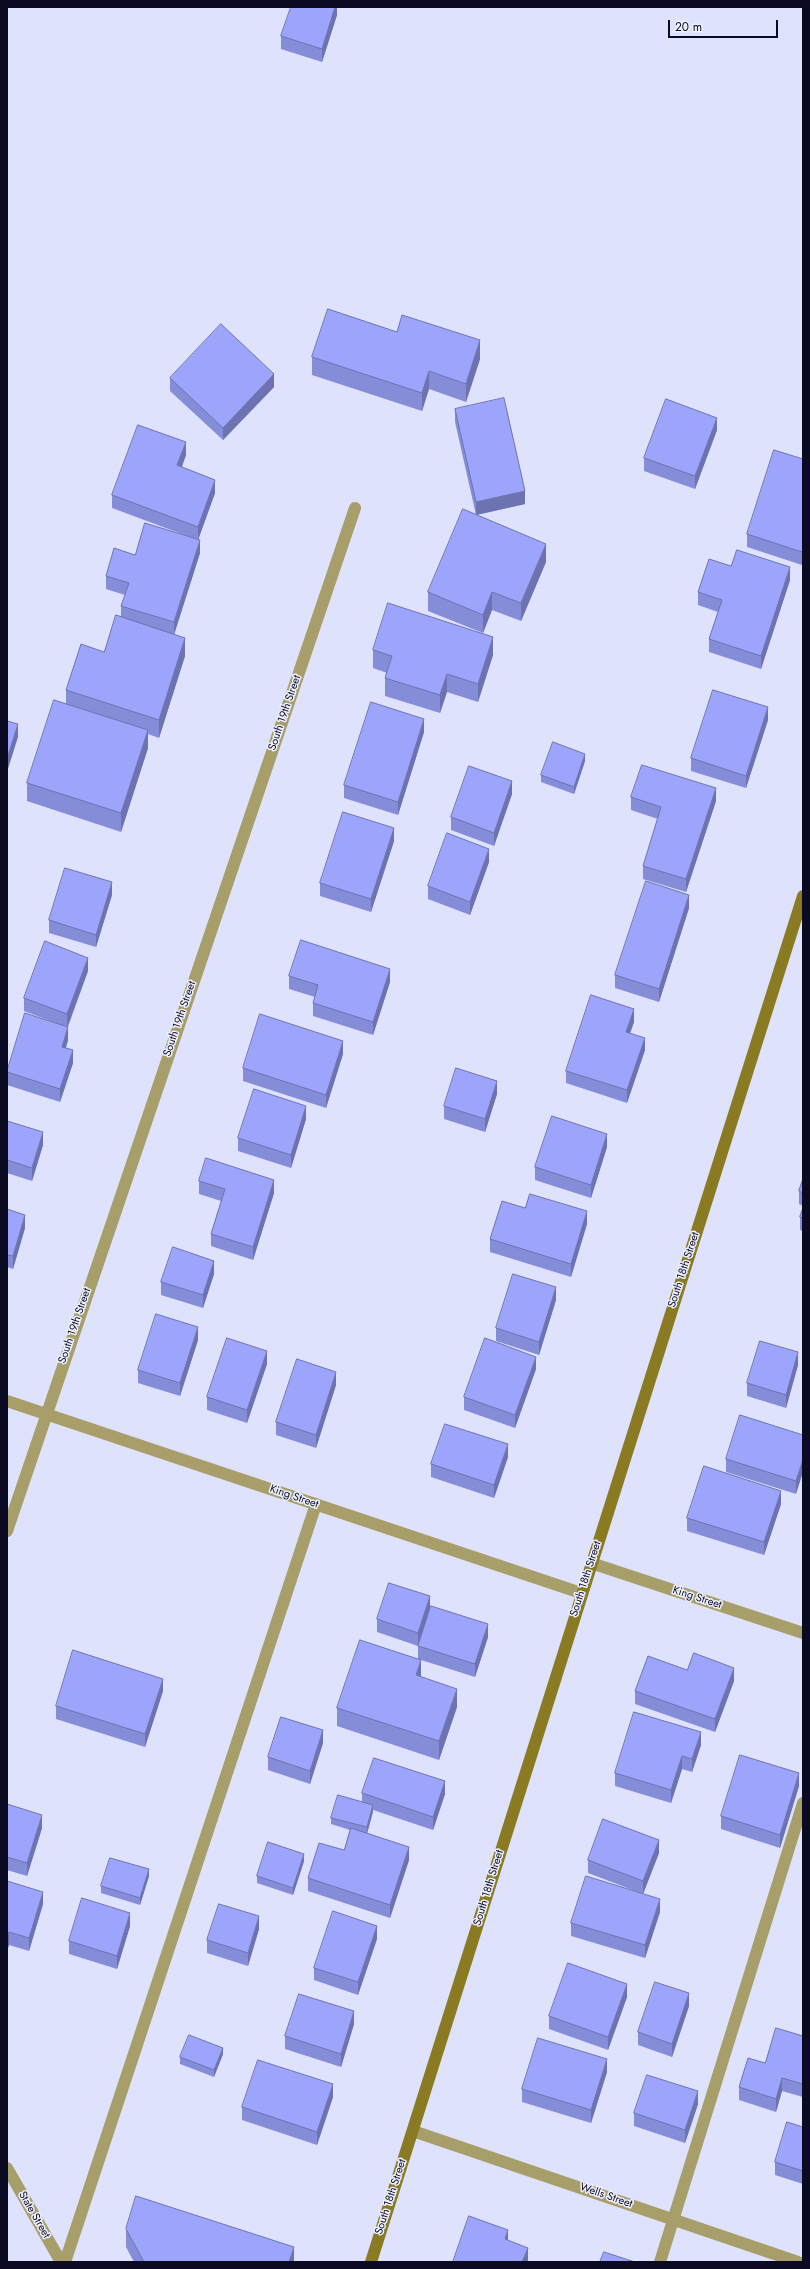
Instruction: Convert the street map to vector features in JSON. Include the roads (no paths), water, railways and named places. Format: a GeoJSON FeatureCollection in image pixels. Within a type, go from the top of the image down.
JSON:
{"type":"FeatureCollection","features":[{"type":"Feature","properties":{"kind":"main road","name":"South 18th Street"},"geometry":{"type":"LineString","coordinates":[[370,2262],[413,2131],[581,1593],[803,896]]}},
{"type":"Feature","properties":{"kind":"street","name":"South 19th Street"},"geometry":{"type":"LineString","coordinates":[[7,1531],[355,508]]}},
{"type":"Feature","properties":{"kind":"street","name":"King Street"},"geometry":{"type":"LineString","coordinates":[[7,1401],[581,1593]]}},
{"type":"Feature","properties":{"kind":"street"},"geometry":{"type":"LineString","coordinates":[[65,2262],[316,1504]]}},
{"type":"Feature","properties":{"kind":"street","name":"King Street"},"geometry":{"type":"LineString","coordinates":[[591,1563],[803,1633]]}},
{"type":"Feature","properties":{"kind":"street"},"geometry":{"type":"LineString","coordinates":[[660,2262],[672,2219],[803,1804]]}},
{"type":"Feature","properties":{"kind":"street","name":"Wells Street"},"geometry":{"type":"LineString","coordinates":[[413,2131],[798,2262]]}},
{"type":"Feature","properties":{"kind":"street","name":"State Street"},"geometry":{"type":"LineString","coordinates":[[7,2168],[61,2262]]}}]}
